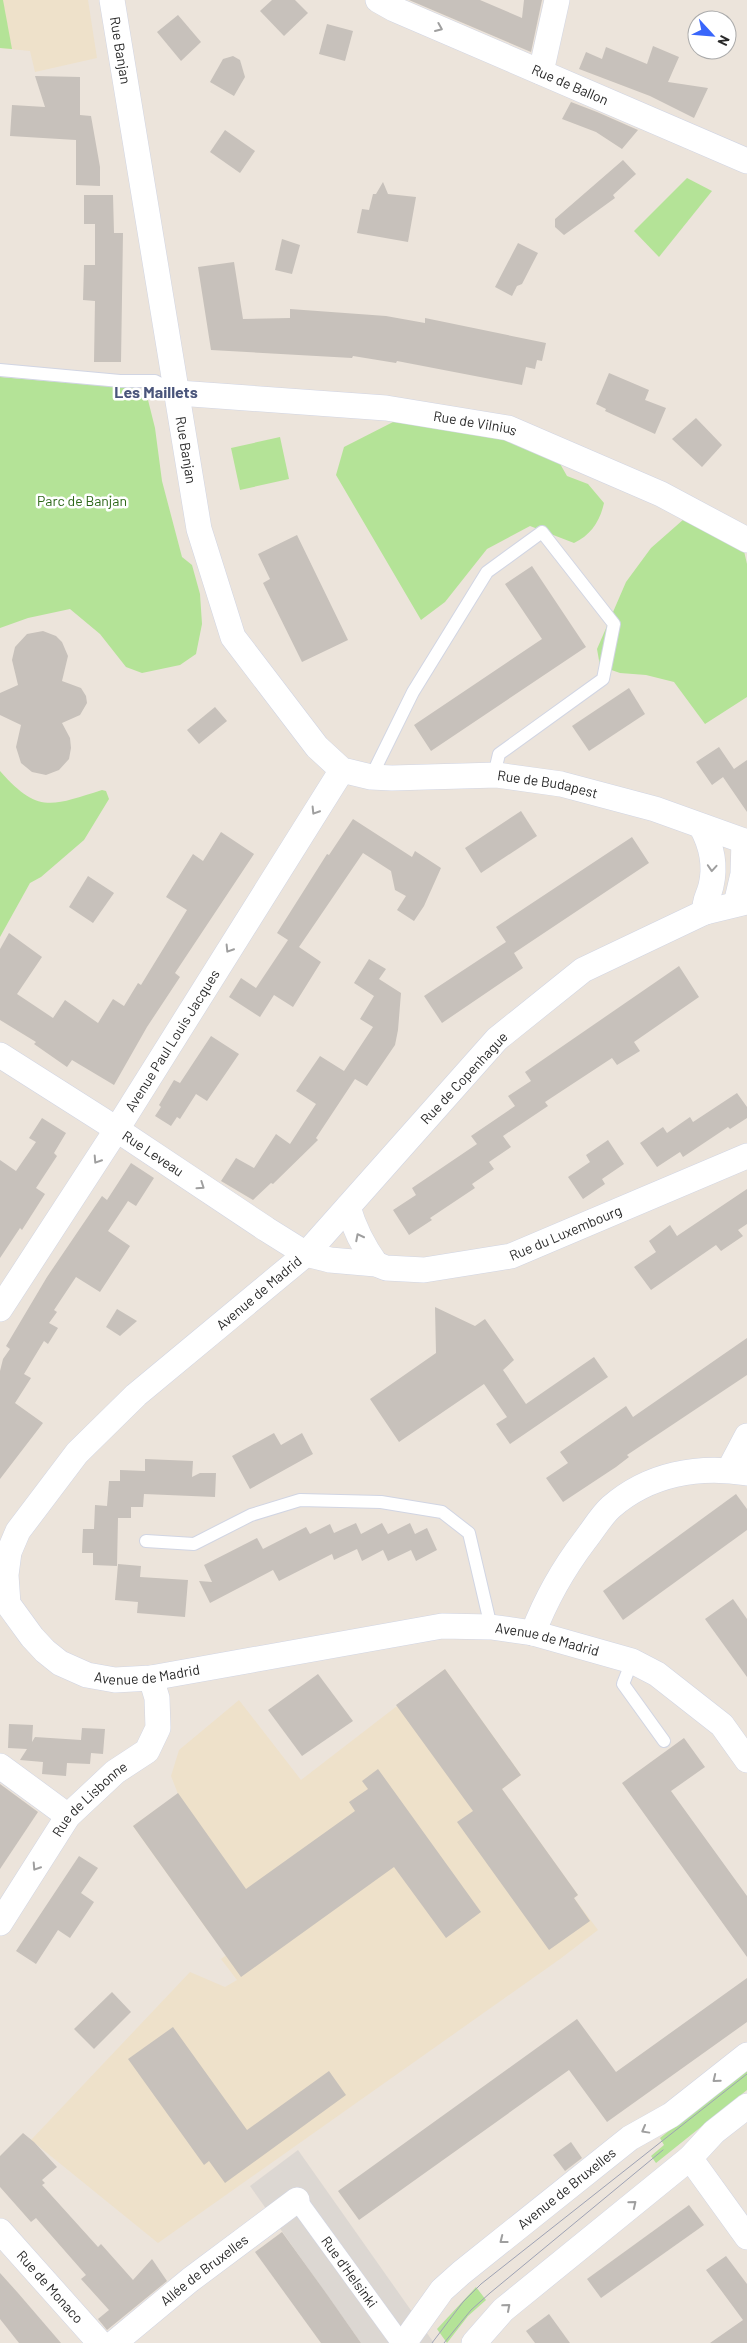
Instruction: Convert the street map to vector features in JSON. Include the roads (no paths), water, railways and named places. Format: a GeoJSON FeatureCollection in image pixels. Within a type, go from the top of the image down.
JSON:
{"type":"FeatureCollection","features":[{"type":"Feature","properties":{"kind":"street","name":"Rue Banjan"},"geometry":{"type":"LineString","coordinates":[[112,0],[199,529],[233,637],[317,747],[342,770]]}},
{"type":"Feature","properties":{"kind":"street"},"geometry":{"type":"LineString","coordinates":[[541,72],[557,0]]}},
{"type":"Feature","properties":{"kind":"street","name":"Rue de Ballon"},"geometry":{"type":"LineString","coordinates":[[387,3],[541,72],[747,160]]}},
{"type":"Feature","properties":{"kind":"street","name":"Rue de Vilnius"},"geometry":{"type":"LineString","coordinates":[[178,393],[386,408],[508,428],[661,494],[747,540]]}},
{"type":"Feature","properties":{"kind":"street","name":"Rue de Budapest"},"geometry":{"type":"LineString","coordinates":[[342,770],[371,777],[494,775],[561,784],[655,809],[746,841]]}},
{"type":"Feature","properties":{"kind":"street","name":"Avenue Paul Louis Jacques"},"geometry":{"type":"LineString","coordinates":[[0,1309],[117,1129],[342,770]]}},
{"type":"Feature","properties":{"kind":"street"},"geometry":{"type":"LineString","coordinates":[[701,826],[713,854],[711,886],[704,901],[705,912]]}},
{"type":"Feature","properties":{"kind":"street","name":"Rue de Copenhague"},"geometry":{"type":"LineString","coordinates":[[306,1254],[497,1039],[583,970],[705,912],[742,903],[746,841]]}},
{"type":"Feature","properties":{"kind":"street","name":"Rue Leveau"},"geometry":{"type":"LineString","coordinates":[[0,1054],[306,1254]]}},
{"type":"Feature","properties":{"kind":"street","name":"Rue du Luxembourg"},"geometry":{"type":"LineString","coordinates":[[306,1254],[330,1260],[376,1264],[386,1268],[424,1270],[510,1256],[747,1156]]}},
{"type":"Feature","properties":{"kind":"street"},"geometry":{"type":"LineString","coordinates":[[348,1206],[353,1225],[364,1248],[376,1264]]}},
{"type":"Feature","properties":{"kind":"street","name":"Avenue de Madrid"},"geometry":{"type":"LineString","coordinates":[[306,1254],[136,1396],[77,1453],[18,1531],[10,1552],[6,1575],[8,1604],[20,1624],[44,1652],[60,1664],[87,1675],[115,1680],[152,1678],[442,1626],[491,1627],[533,1634],[632,1661],[657,1674],[722,1725],[747,1760]]}},
{"type":"Feature","properties":{"kind":"street"},"geometry":{"type":"LineString","coordinates":[[533,1634],[541,1612],[563,1570],[609,1508],[633,1490],[667,1476],[700,1469],[738,1472],[747,1436]]}},
{"type":"Feature","properties":{"kind":"street","name":"Rue de Lisbonne"},"geometry":{"type":"LineString","coordinates":[[0,1923],[65,1821],[114,1772],[147,1751],[158,1728],[157,1698],[152,1678]]}},
{"type":"Feature","properties":{"kind":"street"},"geometry":{"type":"LineString","coordinates":[[0,1766],[65,1821]]}},
{"type":"Feature","properties":{"kind":"street","name":"Avenue de Bruxelles"},"geometry":{"type":"LineString","coordinates":[[403,2343],[442,2290],[460,2273],[630,2138],[671,2115],[747,2054]]}},
{"type":"Feature","properties":{"kind":"street"},"geometry":{"type":"LineString","coordinates":[[474,2343],[503,2310],[690,2158],[714,2132],[747,2106]]}},
{"type":"Feature","properties":{"kind":"street"},"geometry":{"type":"LineString","coordinates":[[690,2158],[747,2237]]}},
{"type":"Feature","properties":{"kind":"street","name":"Rue d'Helsinki"},"geometry":{"type":"LineString","coordinates":[[297,2200],[403,2343]]}},
{"type":"Feature","properties":{"kind":"street","name":"Allée de Bruxelles"},"geometry":{"type":"LineString","coordinates":[[114,2343],[190,2280],[297,2200]]}},
{"type":"Feature","properties":{"kind":"street","name":"Rue de Monaco"},"geometry":{"type":"LineString","coordinates":[[0,2231],[100,2343]]}},
{"type":"Feature","properties":{"kind":"lane"},"geometry":{"type":"LineString","coordinates":[[0,370],[120,381],[155,381],[178,393]]}},
{"type":"Feature","properties":{"kind":"lane"},"geometry":{"type":"LineString","coordinates":[[371,777],[412,692],[487,572],[542,532],[614,624],[602,679],[500,754],[494,775]]}},
{"type":"Feature","properties":{"kind":"lane"},"geometry":{"type":"LineString","coordinates":[[146,1541],[194,1544],[251,1515],[300,1500],[381,1502],[442,1512],[469,1533],[491,1627]]}},
{"type":"Feature","properties":{"kind":"lane"},"geometry":{"type":"LineString","coordinates":[[632,1661],[623,1684],[664,1741]]}},
{"type":"Feature","properties":{"kind":"tram line"},"geometry":{"type":"LineString","coordinates":[[432,2343],[463,2302],[481,2284],[747,2074]]}},
{"type":"Feature","properties":{"kind":"tram line"},"geometry":{"type":"LineString","coordinates":[[444,2343],[471,2310],[490,2293],[663,2150]]}},
{"type":"Feature","properties":{"kind":"district","name":"Les Maillets"},"geometry":{"type":"Point","coordinates":[156,392]}},
{"type":"Feature","properties":{"kind":"park label","name":"Parc de Banjan"},"geometry":{"type":"Point","coordinates":[82,501]}}]}
